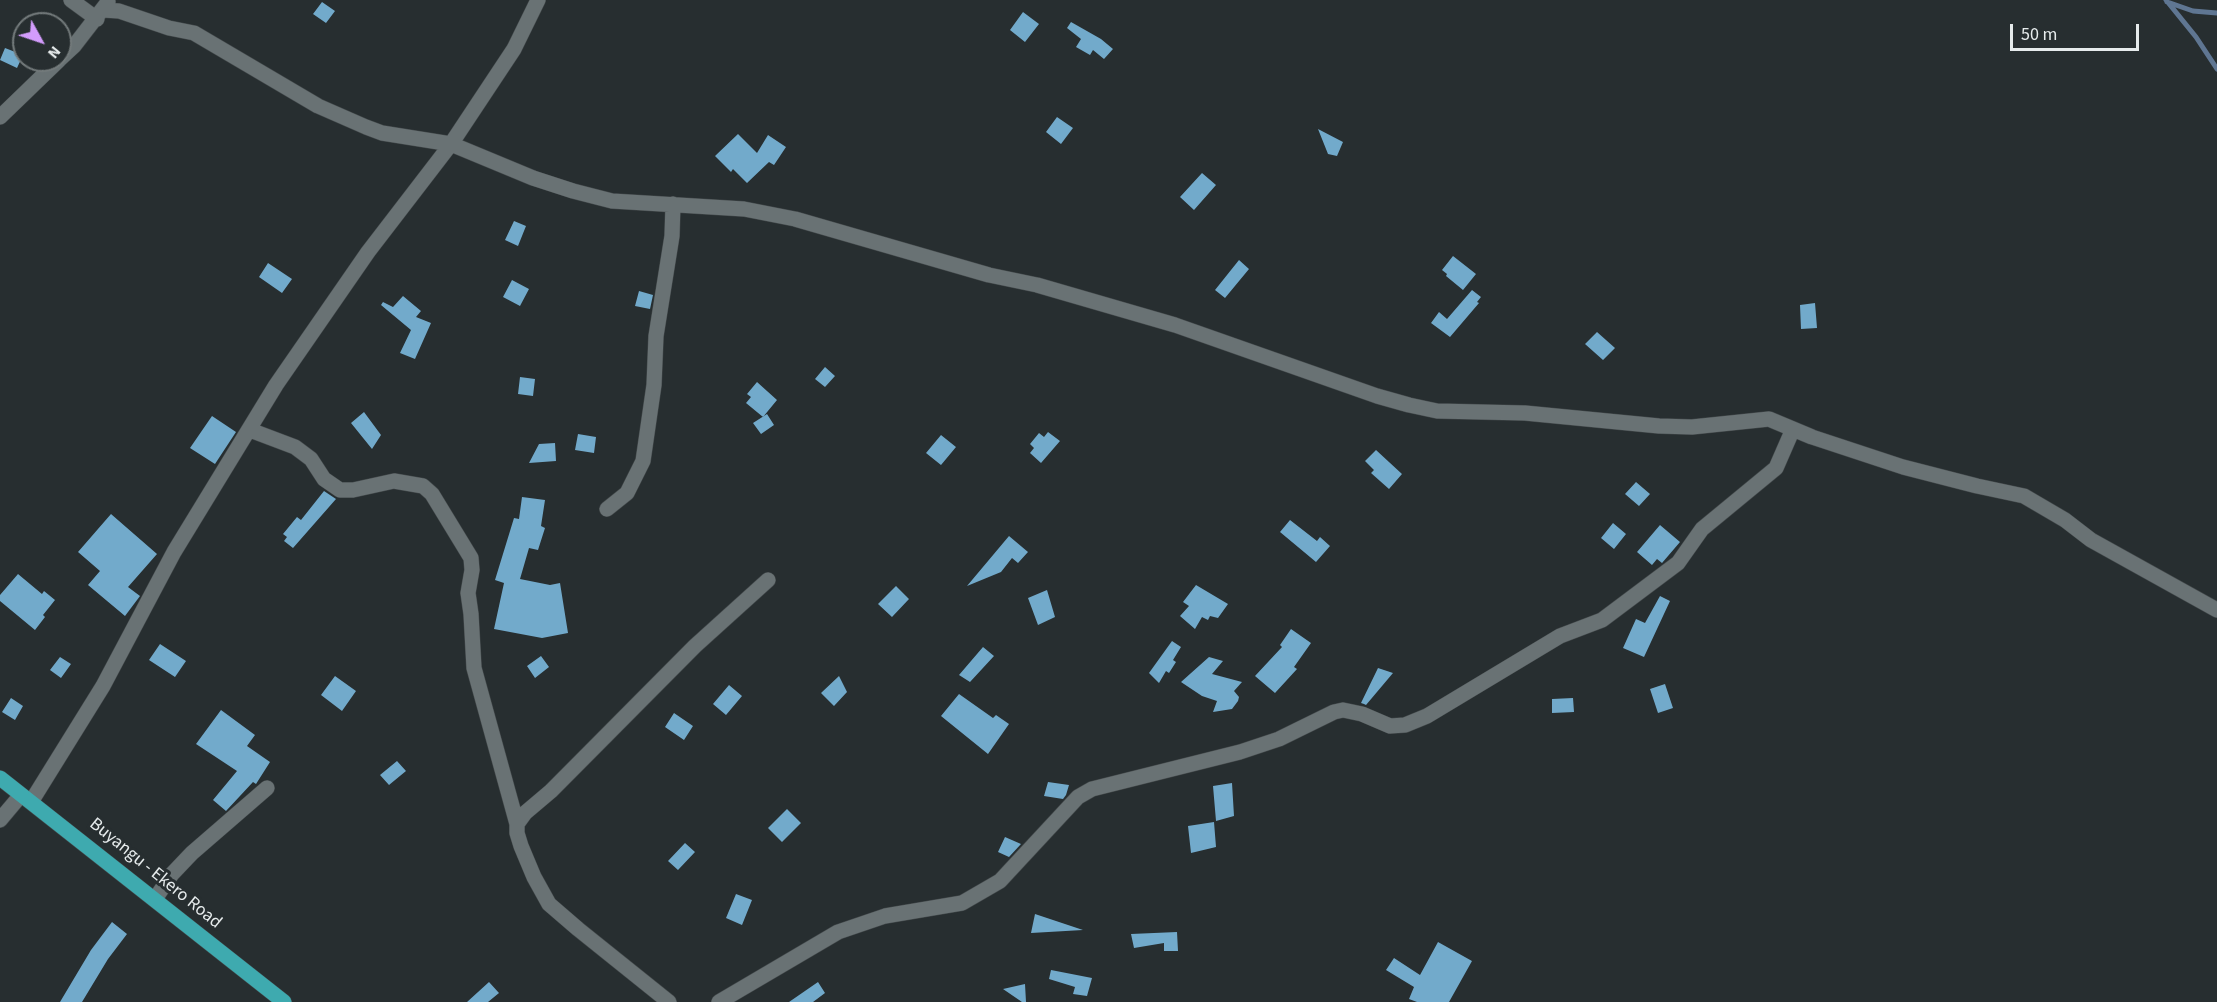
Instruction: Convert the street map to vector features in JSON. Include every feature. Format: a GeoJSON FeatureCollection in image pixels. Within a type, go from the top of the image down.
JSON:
{"type":"FeatureCollection","features":[{"type":"Feature","properties":{"kind":"main road","name":"Buyangu - Ekero Road"},"geometry":{"type":"LineString","coordinates":[[0,778],[284,1002]]}},
{"type":"Feature","properties":{"kind":"street"},"geometry":{"type":"LineString","coordinates":[[71,0],[103,10],[119,11],[169,28],[194,33],[318,106],[382,133],[451,144],[533,178],[612,201],[744,209],[795,219],[989,275],[1037,285],[1175,325],[1377,396],[1437,411],[1526,413],[1609,423],[1692,427],[1769,419],[1903,467],[2024,496],[2065,520],[2091,540],[2217,610]]}},
{"type":"Feature","properties":{"kind":"street"},"geometry":{"type":"LineString","coordinates":[[0,820],[26,799],[103,686],[174,552],[276,385],[362,261],[451,144],[514,49],[538,0]]}},
{"type":"Feature","properties":{"kind":"street"},"geometry":{"type":"LineString","coordinates":[[72,48],[103,10]]}},
{"type":"Feature","properties":{"kind":"street"},"geometry":{"type":"LineString","coordinates":[[0,117],[47,72]]}},
{"type":"Feature","properties":{"kind":"street"},"geometry":{"type":"LineString","coordinates":[[607,509],[627,494],[643,461],[654,385],[656,336],[672,236],[673,204]]}},
{"type":"Feature","properties":{"kind":"street"},"geometry":{"type":"LineString","coordinates":[[719,1002],[838,932],[885,916],[962,903],[1000,880],[1078,797],[1092,789],[1240,752],[1279,739],[1334,712],[1343,710],[1362,714],[1390,726],[1405,725],[1427,716],[1560,636],[1602,620],[1678,563],[1702,529],[1776,468],[1793,429]]}},
{"type":"Feature","properties":{"kind":"street"},"geometry":{"type":"LineString","coordinates":[[250,430],[295,447],[311,459],[324,479],[340,490],[353,490],[394,481],[423,486],[432,494],[471,558],[472,570],[468,593],[474,668],[517,824],[520,846],[534,878],[549,904],[669,1002]]}},
{"type":"Feature","properties":{"kind":"street"},"geometry":{"type":"LineString","coordinates":[[517,824],[525,813],[550,791],[695,646],[768,580]]}},
{"type":"Feature","properties":{"kind":"street"},"geometry":{"type":"LineString","coordinates":[[155,899],[172,874],[192,853],[267,788]]}},
{"type":"Feature","properties":{"kind":"building"},"geometry":{"type":"Polygon","coordinates":[[[322,2],[335,11],[326,23],[313,14],[322,2]]]}},
{"type":"Feature","properties":{"kind":"building"},"geometry":{"type":"Polygon","coordinates":[[[1023,12],[1039,24],[1025,42],[1010,30],[1023,12]]]}},
{"type":"Feature","properties":{"kind":"building"},"geometry":{"type":"Polygon","coordinates":[[[1071,22],[1101,39],[1113,49],[1104,59],[1093,50],[1090,55],[1076,47],[1081,39],[1067,28],[1071,22]]]}},
{"type":"Feature","properties":{"kind":"building"},"geometry":{"type":"Polygon","coordinates":[[[5,48],[12,51],[12,66],[0,60],[5,48]]]}},
{"type":"Feature","properties":{"kind":"building"},"geometry":{"type":"Polygon","coordinates":[[[1057,117],[1073,128],[1061,144],[1046,132],[1057,117]]]}},
{"type":"Feature","properties":{"kind":"building"},"geometry":{"type":"Polygon","coordinates":[[[1318,129],[1343,142],[1337,156],[1328,154],[1318,129]]]}},
{"type":"Feature","properties":{"kind":"building"},"geometry":{"type":"Polygon","coordinates":[[[738,134],[757,153],[768,135],[786,147],[774,165],[769,162],[747,183],[733,169],[731,172],[715,156],[738,134]]]}},
{"type":"Feature","properties":{"kind":"building"},"geometry":{"type":"Polygon","coordinates":[[[1202,173],[1216,185],[1194,210],[1180,197],[1202,173]]]}},
{"type":"Feature","properties":{"kind":"building"},"geometry":{"type":"Polygon","coordinates":[[[514,221],[526,226],[518,246],[505,240],[514,221]]]}},
{"type":"Feature","properties":{"kind":"building"},"geometry":{"type":"Polygon","coordinates":[[[1453,256],[1476,274],[1463,290],[1442,270],[1453,256]]]}},
{"type":"Feature","properties":{"kind":"building"},"geometry":{"type":"Polygon","coordinates":[[[1239,260],[1249,269],[1225,298],[1215,290],[1239,260]]]}},
{"type":"Feature","properties":{"kind":"building"},"geometry":{"type":"Polygon","coordinates":[[[268,263],[292,279],[282,293],[259,277],[268,263]]]}},
{"type":"Feature","properties":{"kind":"building"},"geometry":{"type":"Polygon","coordinates":[[[512,280],[529,289],[520,306],[503,297],[512,280]]]}},
{"type":"Feature","properties":{"kind":"building"},"geometry":{"type":"Polygon","coordinates":[[[1472,290],[1481,297],[1477,302],[1479,303],[1450,337],[1431,323],[1439,312],[1447,319],[1472,290]]]}},
{"type":"Feature","properties":{"kind":"building"},"geometry":{"type":"Polygon","coordinates":[[[639,291],[653,295],[650,309],[635,306],[639,291]]]}},
{"type":"Feature","properties":{"kind":"building"},"geometry":{"type":"Polygon","coordinates":[[[403,296],[421,311],[416,317],[431,323],[415,359],[400,353],[411,330],[381,305],[383,302],[393,307],[403,296]]]}},
{"type":"Feature","properties":{"kind":"building"},"geometry":{"type":"Polygon","coordinates":[[[1815,303],[1817,328],[1801,329],[1800,305],[1815,303]]]}},
{"type":"Feature","properties":{"kind":"building"},"geometry":{"type":"Polygon","coordinates":[[[1597,332],[1615,348],[1603,360],[1585,344],[1597,332]]]}},
{"type":"Feature","properties":{"kind":"building"},"geometry":{"type":"Polygon","coordinates":[[[825,367],[835,376],[825,387],[815,379],[825,367]]]}},
{"type":"Feature","properties":{"kind":"building"},"geometry":{"type":"Polygon","coordinates":[[[520,377],[535,379],[533,396],[518,394],[520,377]]]}},
{"type":"Feature","properties":{"kind":"building"},"geometry":{"type":"Polygon","coordinates":[[[757,382],[777,400],[763,417],[746,403],[751,397],[747,394],[757,382]]]}},
{"type":"Feature","properties":{"kind":"building"},"geometry":{"type":"Polygon","coordinates":[[[364,412],[381,435],[372,449],[351,423],[364,412]]]}},
{"type":"Feature","properties":{"kind":"building"},"geometry":{"type":"Polygon","coordinates":[[[767,414],[774,425],[761,434],[753,423],[767,414]]]}},
{"type":"Feature","properties":{"kind":"building"},"geometry":{"type":"Polygon","coordinates":[[[212,416],[236,432],[215,464],[190,448],[212,416]]]}},
{"type":"Feature","properties":{"kind":"building"},"geometry":{"type":"Polygon","coordinates":[[[1048,432],[1060,441],[1041,463],[1030,453],[1034,448],[1030,444],[1039,433],[1044,437],[1048,432]]]}},
{"type":"Feature","properties":{"kind":"building"},"geometry":{"type":"Polygon","coordinates":[[[578,434],[596,437],[594,453],[575,450],[578,434]]]}},
{"type":"Feature","properties":{"kind":"building"},"geometry":{"type":"Polygon","coordinates":[[[941,435],[956,447],[941,465],[926,453],[941,435]]]}},
{"type":"Feature","properties":{"kind":"building"},"geometry":{"type":"Polygon","coordinates":[[[555,443],[556,461],[529,463],[539,444],[555,443]]]}},
{"type":"Feature","properties":{"kind":"building"},"geometry":{"type":"Polygon","coordinates":[[[1376,450],[1402,474],[1389,489],[1371,473],[1374,470],[1365,461],[1376,450]]]}},
{"type":"Feature","properties":{"kind":"building"},"geometry":{"type":"Polygon","coordinates":[[[1636,482],[1650,494],[1639,506],[1625,494],[1636,482]]]}},
{"type":"Feature","properties":{"kind":"building"},"geometry":{"type":"Polygon","coordinates":[[[324,491],[336,499],[293,548],[284,541],[287,537],[283,534],[297,517],[301,520],[324,491]]]}},
{"type":"Feature","properties":{"kind":"building"},"geometry":{"type":"Polygon","coordinates":[[[522,497],[545,500],[541,526],[545,528],[538,550],[529,548],[520,579],[550,585],[560,583],[568,633],[542,638],[494,629],[504,583],[495,580],[514,518],[519,519],[522,497]]]}},
{"type":"Feature","properties":{"kind":"building"},"geometry":{"type":"Polygon","coordinates":[[[111,514],[157,554],[128,587],[140,596],[125,616],[88,585],[100,571],[78,552],[111,514]]]}},
{"type":"Feature","properties":{"kind":"building"},"geometry":{"type":"Polygon","coordinates":[[[1290,520],[1317,541],[1320,537],[1330,546],[1316,562],[1280,532],[1290,520]]]}},
{"type":"Feature","properties":{"kind":"building"},"geometry":{"type":"Polygon","coordinates":[[[1613,523],[1626,534],[1614,549],[1601,538],[1613,523]]]}},
{"type":"Feature","properties":{"kind":"building"},"geometry":{"type":"Polygon","coordinates":[[[1660,525],[1680,542],[1662,563],[1657,559],[1652,565],[1637,552],[1660,525]]]}},
{"type":"Feature","properties":{"kind":"building"},"geometry":{"type":"Polygon","coordinates":[[[1009,536],[1028,552],[1018,563],[1012,558],[1001,572],[967,586],[1009,536]]]}},
{"type":"Feature","properties":{"kind":"building"},"geometry":{"type":"Polygon","coordinates":[[[18,574],[42,594],[44,591],[55,600],[35,630],[0,601],[0,595],[18,574]]]}},
{"type":"Feature","properties":{"kind":"building"},"geometry":{"type":"Polygon","coordinates":[[[1196,585],[1228,604],[1218,618],[1210,616],[1208,620],[1202,617],[1195,629],[1180,616],[1189,606],[1183,602],[1196,585]]]}},
{"type":"Feature","properties":{"kind":"building"},"geometry":{"type":"Polygon","coordinates":[[[896,586],[909,599],[892,617],[878,604],[896,586]]]}},
{"type":"Feature","properties":{"kind":"building"},"geometry":{"type":"Polygon","coordinates":[[[1047,590],[1055,617],[1038,625],[1028,598],[1047,590]]]}},
{"type":"Feature","properties":{"kind":"building"},"geometry":{"type":"Polygon","coordinates":[[[1660,596],[1670,601],[1644,657],[1623,648],[1636,619],[1645,623],[1660,596]]]}},
{"type":"Feature","properties":{"kind":"building"},"geometry":{"type":"Polygon","coordinates":[[[1291,629],[1311,643],[1294,667],[1297,669],[1275,693],[1255,676],[1282,647],[1280,645],[1291,629]]]}},
{"type":"Feature","properties":{"kind":"building"},"geometry":{"type":"Polygon","coordinates":[[[1172,641],[1181,647],[1173,660],[1176,662],[1169,673],[1166,671],[1159,683],[1149,673],[1172,641]]]}},
{"type":"Feature","properties":{"kind":"building"},"geometry":{"type":"Polygon","coordinates":[[[160,644],[186,661],[175,677],[149,660],[160,644]]]}},
{"type":"Feature","properties":{"kind":"building"},"geometry":{"type":"Polygon","coordinates":[[[983,647],[994,656],[970,682],[959,675],[983,647]]]}},
{"type":"Feature","properties":{"kind":"building"},"geometry":{"type":"Polygon","coordinates":[[[541,656],[549,667],[535,678],[527,666],[541,656]]]}},
{"type":"Feature","properties":{"kind":"building"},"geometry":{"type":"Polygon","coordinates":[[[60,657],[71,664],[61,678],[50,670],[60,657]]]}},
{"type":"Feature","properties":{"kind":"building"},"geometry":{"type":"Polygon","coordinates":[[[1209,657],[1223,661],[1212,674],[1242,682],[1234,691],[1239,697],[1232,709],[1213,712],[1217,701],[1202,696],[1181,682],[1209,657]]]}},
{"type":"Feature","properties":{"kind":"building"},"geometry":{"type":"Polygon","coordinates":[[[1378,668],[1393,673],[1366,705],[1361,703],[1378,668]]]}},
{"type":"Feature","properties":{"kind":"building"},"geometry":{"type":"Polygon","coordinates":[[[335,676],[356,691],[342,711],[321,695],[335,676]]]}},
{"type":"Feature","properties":{"kind":"building"},"geometry":{"type":"Polygon","coordinates":[[[839,676],[847,692],[834,706],[821,693],[839,676]]]}},
{"type":"Feature","properties":{"kind":"building"},"geometry":{"type":"Polygon","coordinates":[[[1665,684],[1673,708],[1658,713],[1650,689],[1665,684]]]}},
{"type":"Feature","properties":{"kind":"building"},"geometry":{"type":"Polygon","coordinates":[[[729,685],[742,696],[726,715],[713,704],[729,685]]]}},
{"type":"Feature","properties":{"kind":"building"},"geometry":{"type":"Polygon","coordinates":[[[959,694],[993,718],[996,715],[1009,724],[988,754],[941,716],[959,694]]]}},
{"type":"Feature","properties":{"kind":"building"},"geometry":{"type":"Polygon","coordinates":[[[11,698],[23,706],[15,720],[2,712],[11,698]]]}},
{"type":"Feature","properties":{"kind":"building"},"geometry":{"type":"Polygon","coordinates":[[[1573,698],[1574,712],[1552,713],[1552,699],[1573,698]]]}},
{"type":"Feature","properties":{"kind":"building"},"geometry":{"type":"Polygon","coordinates":[[[221,710],[255,735],[247,746],[270,762],[256,784],[253,782],[226,811],[213,800],[237,771],[196,744],[221,710]]]}},
{"type":"Feature","properties":{"kind":"building"},"geometry":{"type":"Polygon","coordinates":[[[674,713],[693,726],[684,740],[665,727],[674,713]]]}},
{"type":"Feature","properties":{"kind":"building"},"geometry":{"type":"Polygon","coordinates":[[[397,761],[406,771],[389,785],[380,775],[397,761]]]}},
{"type":"Feature","properties":{"kind":"building"},"geometry":{"type":"Polygon","coordinates":[[[1048,782],[1069,785],[1063,799],[1044,796],[1048,782]]]}},
{"type":"Feature","properties":{"kind":"building"},"geometry":{"type":"Polygon","coordinates":[[[1232,783],[1234,816],[1216,821],[1213,786],[1232,783]]]}},
{"type":"Feature","properties":{"kind":"building"},"geometry":{"type":"Polygon","coordinates":[[[787,809],[801,823],[782,842],[768,828],[787,809]]]}},
{"type":"Feature","properties":{"kind":"building"},"geometry":{"type":"Polygon","coordinates":[[[1214,822],[1216,847],[1191,853],[1188,826],[1214,822]]]}},
{"type":"Feature","properties":{"kind":"building"},"geometry":{"type":"Polygon","coordinates":[[[1005,837],[1021,844],[1009,857],[998,852],[1005,837]]]}},
{"type":"Feature","properties":{"kind":"building"},"geometry":{"type":"Polygon","coordinates":[[[685,843],[695,852],[678,870],[668,861],[685,843]]]}},
{"type":"Feature","properties":{"kind":"building"},"geometry":{"type":"Polygon","coordinates":[[[736,894],[752,900],[742,925],[726,918],[736,894]]]}},
{"type":"Feature","properties":{"kind":"building"},"geometry":{"type":"Polygon","coordinates":[[[1035,914],[1083,930],[1031,933],[1035,914]]]}},
{"type":"Feature","properties":{"kind":"building"},"geometry":{"type":"Polygon","coordinates":[[[112,922],[127,934],[108,959],[82,1002],[60,1002],[91,950],[112,922]]]}},
{"type":"Feature","properties":{"kind":"building"},"geometry":{"type":"Polygon","coordinates":[[[1177,932],[1178,951],[1164,951],[1164,943],[1134,948],[1131,934],[1177,932]]]}},
{"type":"Feature","properties":{"kind":"building"},"geometry":{"type":"Polygon","coordinates":[[[1438,942],[1472,961],[1449,1002],[1417,1002],[1409,999],[1414,987],[1386,970],[1394,958],[1420,975],[1438,942]]]}},
{"type":"Feature","properties":{"kind":"building"},"geometry":{"type":"Polygon","coordinates":[[[1051,970],[1092,978],[1087,996],[1073,994],[1075,987],[1049,979],[1051,970]]]}},
{"type":"Feature","properties":{"kind":"building"},"geometry":{"type":"Polygon","coordinates":[[[489,982],[499,993],[488,1002],[467,1002],[489,982]]]}},
{"type":"Feature","properties":{"kind":"building"},"geometry":{"type":"Polygon","coordinates":[[[818,982],[825,993],[813,1002],[789,1002],[818,982]]]}},
{"type":"Feature","properties":{"kind":"building"},"geometry":{"type":"Polygon","coordinates":[[[1025,984],[1026,1002],[1022,1002],[1003,989],[1025,984]]]}},
{"type":"Feature","properties":{"kind":"waterway"},"geometry":{"type":"LineString","coordinates":[[2166,0],[2196,37],[2217,69]]}},
{"type":"Feature","properties":{"kind":"waterway"},"geometry":{"type":"LineString","coordinates":[[2167,2],[2193,11],[2217,13]]}}]}
